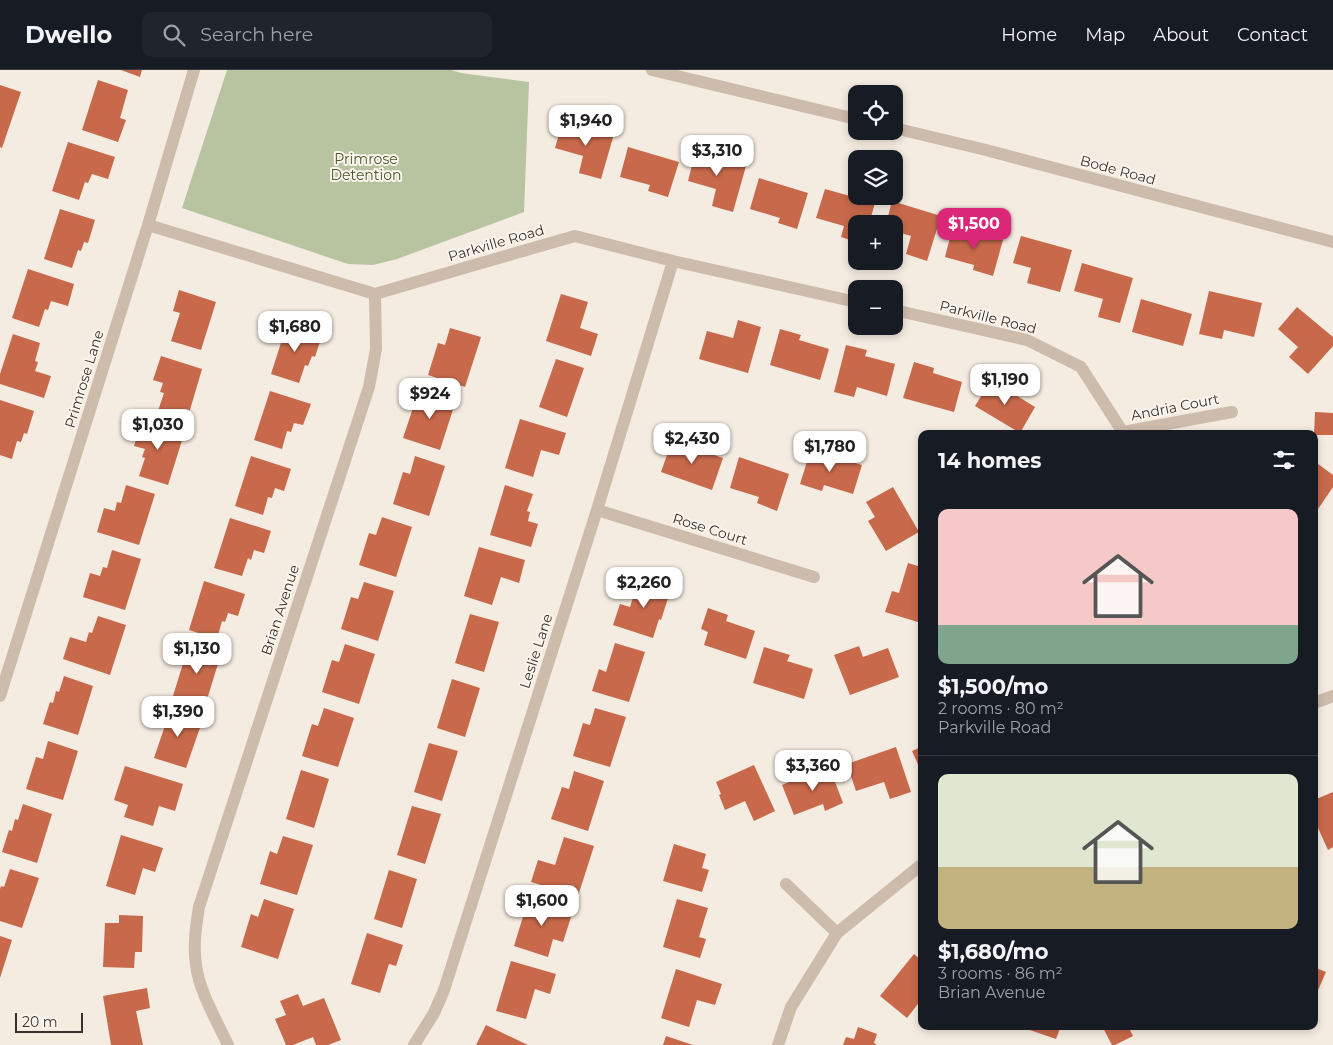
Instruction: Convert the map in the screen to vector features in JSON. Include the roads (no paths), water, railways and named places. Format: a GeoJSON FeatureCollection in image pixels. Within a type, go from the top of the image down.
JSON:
{"type":"FeatureCollection","features":[{"type":"Feature","properties":{"kind":"street","name":"Primrose Lane"},"geometry":{"type":"LineString","coordinates":[[0,696],[148,225],[194,70]]}},
{"type":"Feature","properties":{"kind":"street"},"geometry":{"type":"LineString","coordinates":[[652,70],[848,117]]}},
{"type":"Feature","properties":{"kind":"street","name":"Bode Road"},"geometry":{"type":"LineString","coordinates":[[903,130],[1333,242]]}},
{"type":"Feature","properties":{"kind":"street"},"geometry":{"type":"LineString","coordinates":[[148,225],[375,294]]}},
{"type":"Feature","properties":{"kind":"street","name":"Parkville Road"},"geometry":{"type":"LineString","coordinates":[[375,294],[575,236],[848,300]]}},
{"type":"Feature","properties":{"kind":"street","name":"Leslie Lane"},"geometry":{"type":"LineString","coordinates":[[414,1045],[434,1013],[444,990],[597,510],[673,260]]}},
{"type":"Feature","properties":{"kind":"street","name":"Brian Avenue"},"geometry":{"type":"LineString","coordinates":[[228,1045],[200,984],[196,966],[195,946],[199,907],[369,386],[376,350],[375,294]]}},
{"type":"Feature","properties":{"kind":"street","name":"Parkville Road"},"geometry":{"type":"LineString","coordinates":[[903,312],[1027,340],[1081,367],[1121,430]]}},
{"type":"Feature","properties":{"kind":"street","name":"Andria Court"},"geometry":{"type":"LineString","coordinates":[[1139,430],[1232,412]]}},
{"type":"Feature","properties":{"kind":"street","name":"Rose Court"},"geometry":{"type":"LineString","coordinates":[[597,510],[814,577]]}},
{"type":"Feature","properties":{"kind":"street"},"geometry":{"type":"LineString","coordinates":[[1318,702],[1333,696]]}},
{"type":"Feature","properties":{"kind":"street"},"geometry":{"type":"LineString","coordinates":[[778,1045],[791,1007],[837,933],[918,868]]}},
{"type":"Feature","properties":{"kind":"street"},"geometry":{"type":"LineString","coordinates":[[786,884],[837,933]]}},
{"type":"Feature","properties":{"kind":"park label","name":"Primrose Detention"},"geometry":{"type":"Point","coordinates":[366,168]}}]}
